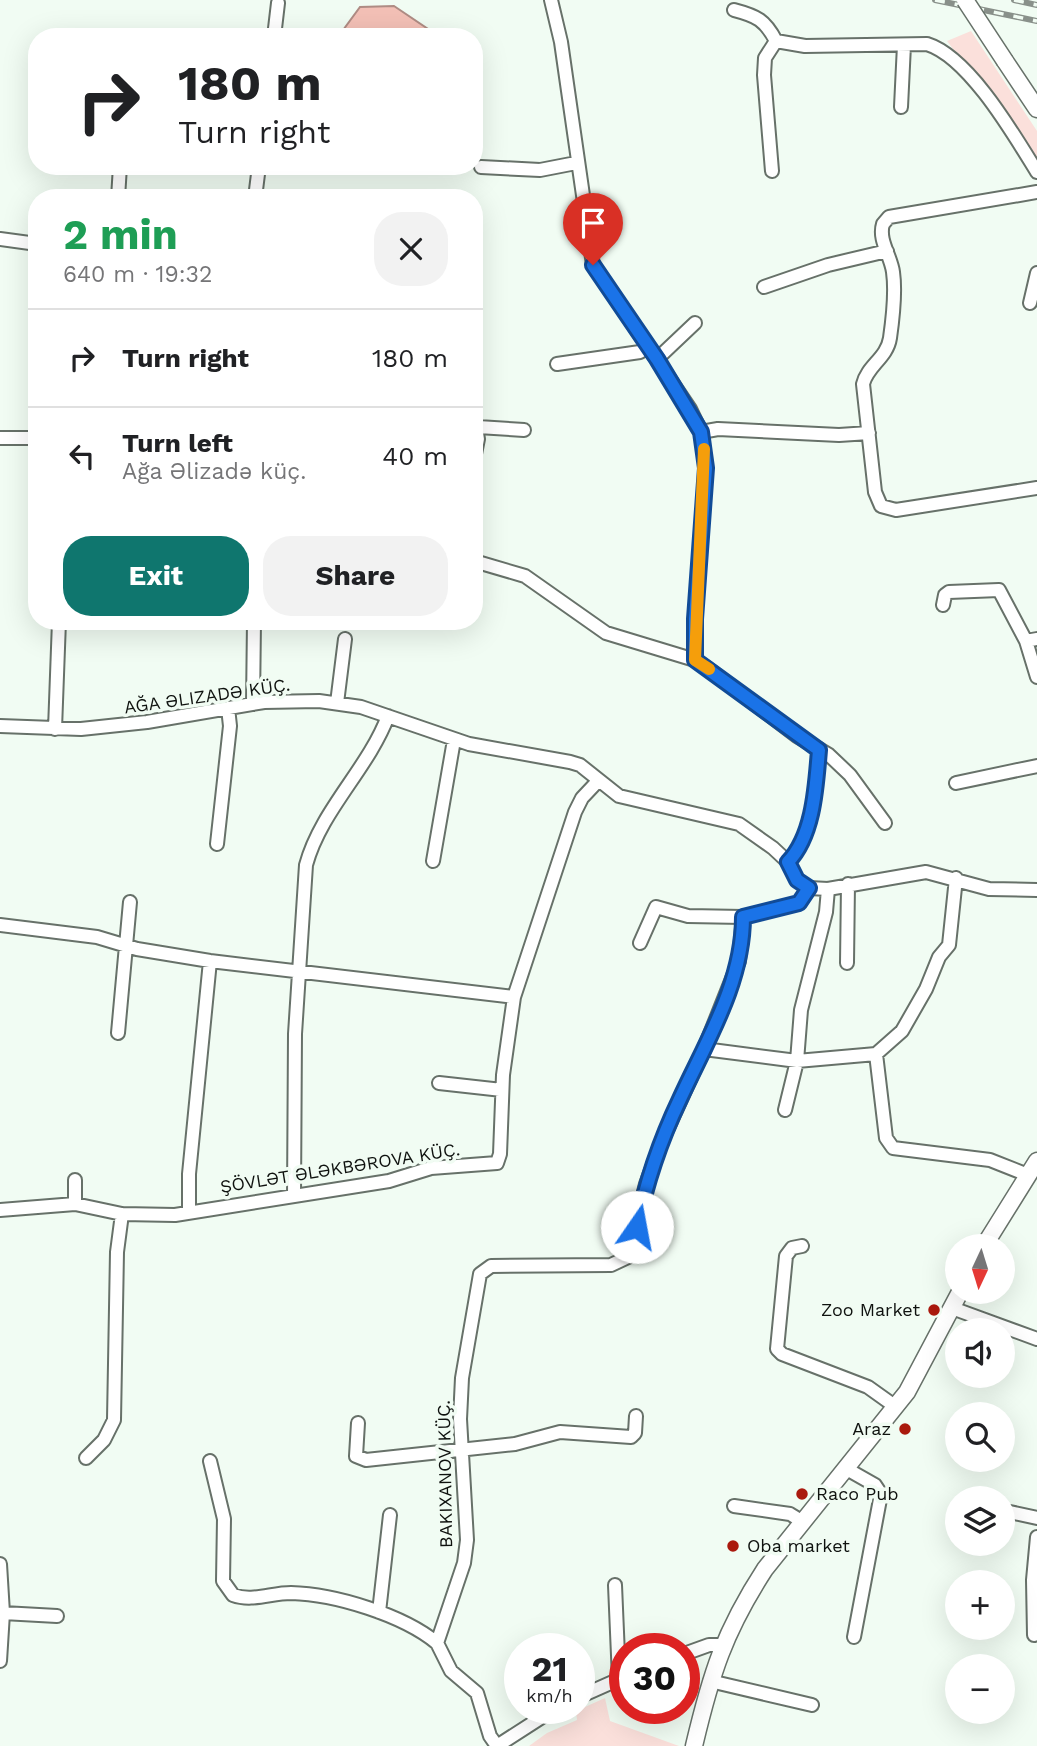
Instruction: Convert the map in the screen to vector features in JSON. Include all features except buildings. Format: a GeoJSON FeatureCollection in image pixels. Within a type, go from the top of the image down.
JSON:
{"type":"FeatureCollection","features":[{"type":"Feature","properties":{"kind":"main road"},"geometry":{"type":"LineString","coordinates":[[965,0],[1037,109]]}},
{"type":"Feature","properties":{"kind":"main road"},"geometry":{"type":"LineString","coordinates":[[991,1234],[1032,1168]]}},
{"type":"Feature","properties":{"kind":"main road"},"geometry":{"type":"LineString","coordinates":[[694,1746],[721,1645],[745,1600],[845,1468],[896,1407],[915,1379],[954,1304]]}},
{"type":"Feature","properties":{"kind":"street"},"geometry":{"type":"LineString","coordinates":[[551,0],[561,42],[576,163],[593,265],[657,359],[701,432],[706,468],[695,619],[695,660]]}},
{"type":"Feature","properties":{"kind":"street"},"geometry":{"type":"LineString","coordinates":[[275,28],[278,3]]}},
{"type":"Feature","properties":{"kind":"street"},"geometry":{"type":"LineString","coordinates":[[734,10],[757,16],[768,24],[776,41]]}},
{"type":"Feature","properties":{"kind":"street"},"geometry":{"type":"LineString","coordinates":[[776,41],[805,46],[927,44],[941,48],[958,63],[1020,144],[1037,172]]}},
{"type":"Feature","properties":{"kind":"street"},"geometry":{"type":"LineString","coordinates":[[772,171],[764,75],[765,58],[776,41]]}},
{"type":"Feature","properties":{"kind":"street"},"geometry":{"type":"LineString","coordinates":[[901,107],[904,46]]}},
{"type":"Feature","properties":{"kind":"street"},"geometry":{"type":"LineString","coordinates":[[483,167],[540,170],[576,163]]}},
{"type":"Feature","properties":{"kind":"street"},"geometry":{"type":"LineString","coordinates":[[1037,192],[889,217],[881,230],[894,281],[890,340],[885,354],[865,376],[863,384],[875,492],[878,501],[887,509],[1037,488]]}},
{"type":"Feature","properties":{"kind":"street"},"geometry":{"type":"LineString","coordinates":[[0,239],[28,243]]}},
{"type":"Feature","properties":{"kind":"street"},"geometry":{"type":"LineString","coordinates":[[764,287],[828,265],[887,251]]}},
{"type":"Feature","properties":{"kind":"street"},"geometry":{"type":"LineString","coordinates":[[1030,303],[1037,273]]}},
{"type":"Feature","properties":{"kind":"street"},"geometry":{"type":"LineString","coordinates":[[657,359],[695,323]]}},
{"type":"Feature","properties":{"kind":"street"},"geometry":{"type":"LineString","coordinates":[[557,364],[633,353],[648,347]]}},
{"type":"Feature","properties":{"kind":"street"},"geometry":{"type":"LineString","coordinates":[[483,423],[524,430]]}},
{"type":"Feature","properties":{"kind":"street"},"geometry":{"type":"LineString","coordinates":[[701,432],[869,433]]}},
{"type":"Feature","properties":{"kind":"street"},"geometry":{"type":"LineString","coordinates":[[0,438],[28,438]]}},
{"type":"Feature","properties":{"kind":"street"},"geometry":{"type":"LineString","coordinates":[[483,564],[525,576],[606,634],[695,660],[829,755],[850,775],[885,823]]}},
{"type":"Feature","properties":{"kind":"street"},"geometry":{"type":"LineString","coordinates":[[943,605],[945,595],[949,592],[999,590],[1032,640],[1037,677]]}},
{"type":"Feature","properties":{"kind":"street"},"geometry":{"type":"LineString","coordinates":[[54,729],[59,630]]}},
{"type":"Feature","properties":{"kind":"street"},"geometry":{"type":"LineString","coordinates":[[253,704],[254,630]]}},
{"type":"Feature","properties":{"kind":"street"},"geometry":{"type":"LineString","coordinates":[[337,703],[345,639]]}},
{"type":"Feature","properties":{"kind":"street","name":"AĞA ƏLIZADƏ KÜÇ."},"geometry":{"type":"LineString","coordinates":[[0,726],[54,729],[119,726],[253,704],[294,700],[337,703],[388,716],[454,740],[580,765],[619,796],[739,824],[788,862],[797,880],[809,888]]}},
{"type":"Feature","properties":{"kind":"street"},"geometry":{"type":"LineString","coordinates":[[217,844],[230,726],[228,708]]}},
{"type":"Feature","properties":{"kind":"street"},"geometry":{"type":"LineString","coordinates":[[294,1196],[293,1107],[306,864],[312,844],[374,746],[388,716]]}},
{"type":"Feature","properties":{"kind":"street"},"geometry":{"type":"LineString","coordinates":[[433,861],[446,773],[454,740]]}},
{"type":"Feature","properties":{"kind":"street"},"geometry":{"type":"LineString","coordinates":[[788,862],[797,853],[806,829],[819,750]]}},
{"type":"Feature","properties":{"kind":"street"},"geometry":{"type":"LineString","coordinates":[[956,783],[1037,766]]}},
{"type":"Feature","properties":{"kind":"street","name":"ŞÖVLƏT ƏLƏKBƏROVA KÜÇ."},"geometry":{"type":"LineString","coordinates":[[0,1210],[75,1204],[154,1216],[389,1181],[431,1168],[497,1163],[500,1154],[502,1090],[514,997],[575,812],[582,797],[598,781]]}},
{"type":"Feature","properties":{"kind":"street"},"geometry":{"type":"LineString","coordinates":[[640,943],[656,907],[688,916],[743,917],[799,903],[809,888],[828,889],[926,872],[989,888],[1037,890]]}},
{"type":"Feature","properties":{"kind":"street"},"geometry":{"type":"LineString","coordinates":[[704,1049],[797,1061],[877,1054],[902,1031],[926,989],[935,965],[949,944],[956,878]]}},
{"type":"Feature","properties":{"kind":"street"},"geometry":{"type":"LineString","coordinates":[[848,884],[848,963]]}},
{"type":"Feature","properties":{"kind":"street"},"geometry":{"type":"LineString","coordinates":[[785,1110],[797,1061],[802,1010],[826,912],[828,889]]}},
{"type":"Feature","properties":{"kind":"street"},"geometry":{"type":"LineString","coordinates":[[118,1032],[130,902]]}},
{"type":"Feature","properties":{"kind":"street"},"geometry":{"type":"LineString","coordinates":[[438,1643],[464,1563],[467,1540],[460,1419],[462,1378],[469,1323],[483,1269],[491,1266],[611,1265],[628,1257],[646,1184],[662,1141],[704,1049],[739,961],[743,917]]}},
{"type":"Feature","properties":{"kind":"street"},"geometry":{"type":"LineString","coordinates":[[0,925],[97,937],[210,961],[514,997]]}},
{"type":"Feature","properties":{"kind":"street"},"geometry":{"type":"LineString","coordinates":[[189,1211],[189,1174],[210,961]]}},
{"type":"Feature","properties":{"kind":"street"},"geometry":{"type":"LineString","coordinates":[[877,1054],[886,1138],[893,1148],[1032,1168]]}},
{"type":"Feature","properties":{"kind":"street"},"geometry":{"type":"LineString","coordinates":[[439,1083],[502,1090]]}},
{"type":"Feature","properties":{"kind":"street"},"geometry":{"type":"LineString","coordinates":[[75,1180],[75,1204]]}},
{"type":"Feature","properties":{"kind":"street"},"geometry":{"type":"LineString","coordinates":[[86,1458],[109,1433],[114,1420],[117,1252],[122,1213]]}},
{"type":"Feature","properties":{"kind":"street"},"geometry":{"type":"LineString","coordinates":[[802,1246],[792,1248],[786,1256],[777,1349],[782,1354],[868,1387],[896,1407]]}},
{"type":"Feature","properties":{"kind":"street"},"geometry":{"type":"LineString","coordinates":[[952,1308],[1037,1339]]}},
{"type":"Feature","properties":{"kind":"street"},"geometry":{"type":"LineString","coordinates":[[358,1423],[355,1451],[360,1460],[515,1444],[560,1432],[631,1437],[635,1433],[636,1416]]}},
{"type":"Feature","properties":{"kind":"street"},"geometry":{"type":"LineString","coordinates":[[210,1461],[224,1519],[223,1581],[233,1595],[252,1598],[294,1593],[379,1612],[438,1643],[451,1671],[477,1693],[485,1722],[497,1746],[531,1724]]}},
{"type":"Feature","properties":{"kind":"street"},"geometry":{"type":"LineString","coordinates":[[845,1468],[874,1485],[881,1494],[855,1637]]}},
{"type":"Feature","properties":{"kind":"street"},"geometry":{"type":"LineString","coordinates":[[734,1506],[790,1514],[803,1522]]}},
{"type":"Feature","properties":{"kind":"street"},"geometry":{"type":"LineString","coordinates":[[1015,1513],[1037,1518]]}},
{"type":"Feature","properties":{"kind":"street"},"geometry":{"type":"LineString","coordinates":[[379,1612],[390,1514]]}},
{"type":"Feature","properties":{"kind":"street"},"geometry":{"type":"LineString","coordinates":[[1034,1635],[1032,1580],[1037,1537]]}},
{"type":"Feature","properties":{"kind":"street"},"geometry":{"type":"LineString","coordinates":[[0,1564],[4,1614],[0,1661]]}},
{"type":"Feature","properties":{"kind":"street"},"geometry":{"type":"LineString","coordinates":[[615,1586],[619,1633]]}},
{"type":"Feature","properties":{"kind":"street"},"geometry":{"type":"LineString","coordinates":[[4,1614],[57,1616]]}},
{"type":"Feature","properties":{"kind":"street"},"geometry":{"type":"LineString","coordinates":[[700,1648],[721,1645]]}},
{"type":"Feature","properties":{"kind":"street"},"geometry":{"type":"LineString","coordinates":[[710,1681],[812,1704]]}},
{"type":"Feature","properties":{"kind":"shaded area"},"geometry":{"type":"Polygon","coordinates":[[[394,6],[427,28],[345,28],[360,7],[394,6]]]}},
{"type":"Feature","properties":{"kind":"shaded area"},"geometry":{"type":"Polygon","coordinates":[[[971,31],[1037,131],[1037,160],[947,41],[971,31]]]}},
{"type":"Feature","properties":{"kind":"shaded area"},"geometry":{"type":"Polygon","coordinates":[[[605,1698],[609,1724],[618,1724],[679,1746],[529,1746],[547,1733],[568,1724],[595,1724],[595,1702],[605,1698]]]}},
{"type":"Feature","properties":{"kind":"railway"},"geometry":{"type":"LineString","coordinates":[[935,0],[1037,21]]}},
{"type":"Feature","properties":{"kind":"railway"},"geometry":{"type":"LineString","coordinates":[[1014,0],[1037,5]]}},
{"type":"Feature","properties":{"kind":"slow traffic"},"geometry":{"type":"LineString","coordinates":[[704,449],[706,468],[695,619],[695,660],[709,669]]}},
{"type":"Feature","properties":{"kind":"place","name":"Zoo Market"},"geometry":{"type":"Point","coordinates":[934,1310]}},
{"type":"Feature","properties":{"kind":"place","name":"Araz"},"geometry":{"type":"Point","coordinates":[905,1429]}},
{"type":"Feature","properties":{"kind":"place","name":"Raco Pub"},"geometry":{"type":"Point","coordinates":[802,1494]}},
{"type":"Feature","properties":{"kind":"place","name":"Oba market"},"geometry":{"type":"Point","coordinates":[733,1546]}},
{"type":"Feature","properties":{"kind":"route"},"geometry":{"type":"LineString","coordinates":[[593,265],[690,409],[701,432],[706,468],[695,619],[695,660],[819,750],[806,829],[797,853],[788,862],[797,880],[809,888],[799,903],[743,917],[739,961],[704,1049],[662,1141],[646,1184],[637,1227]]}}]}
